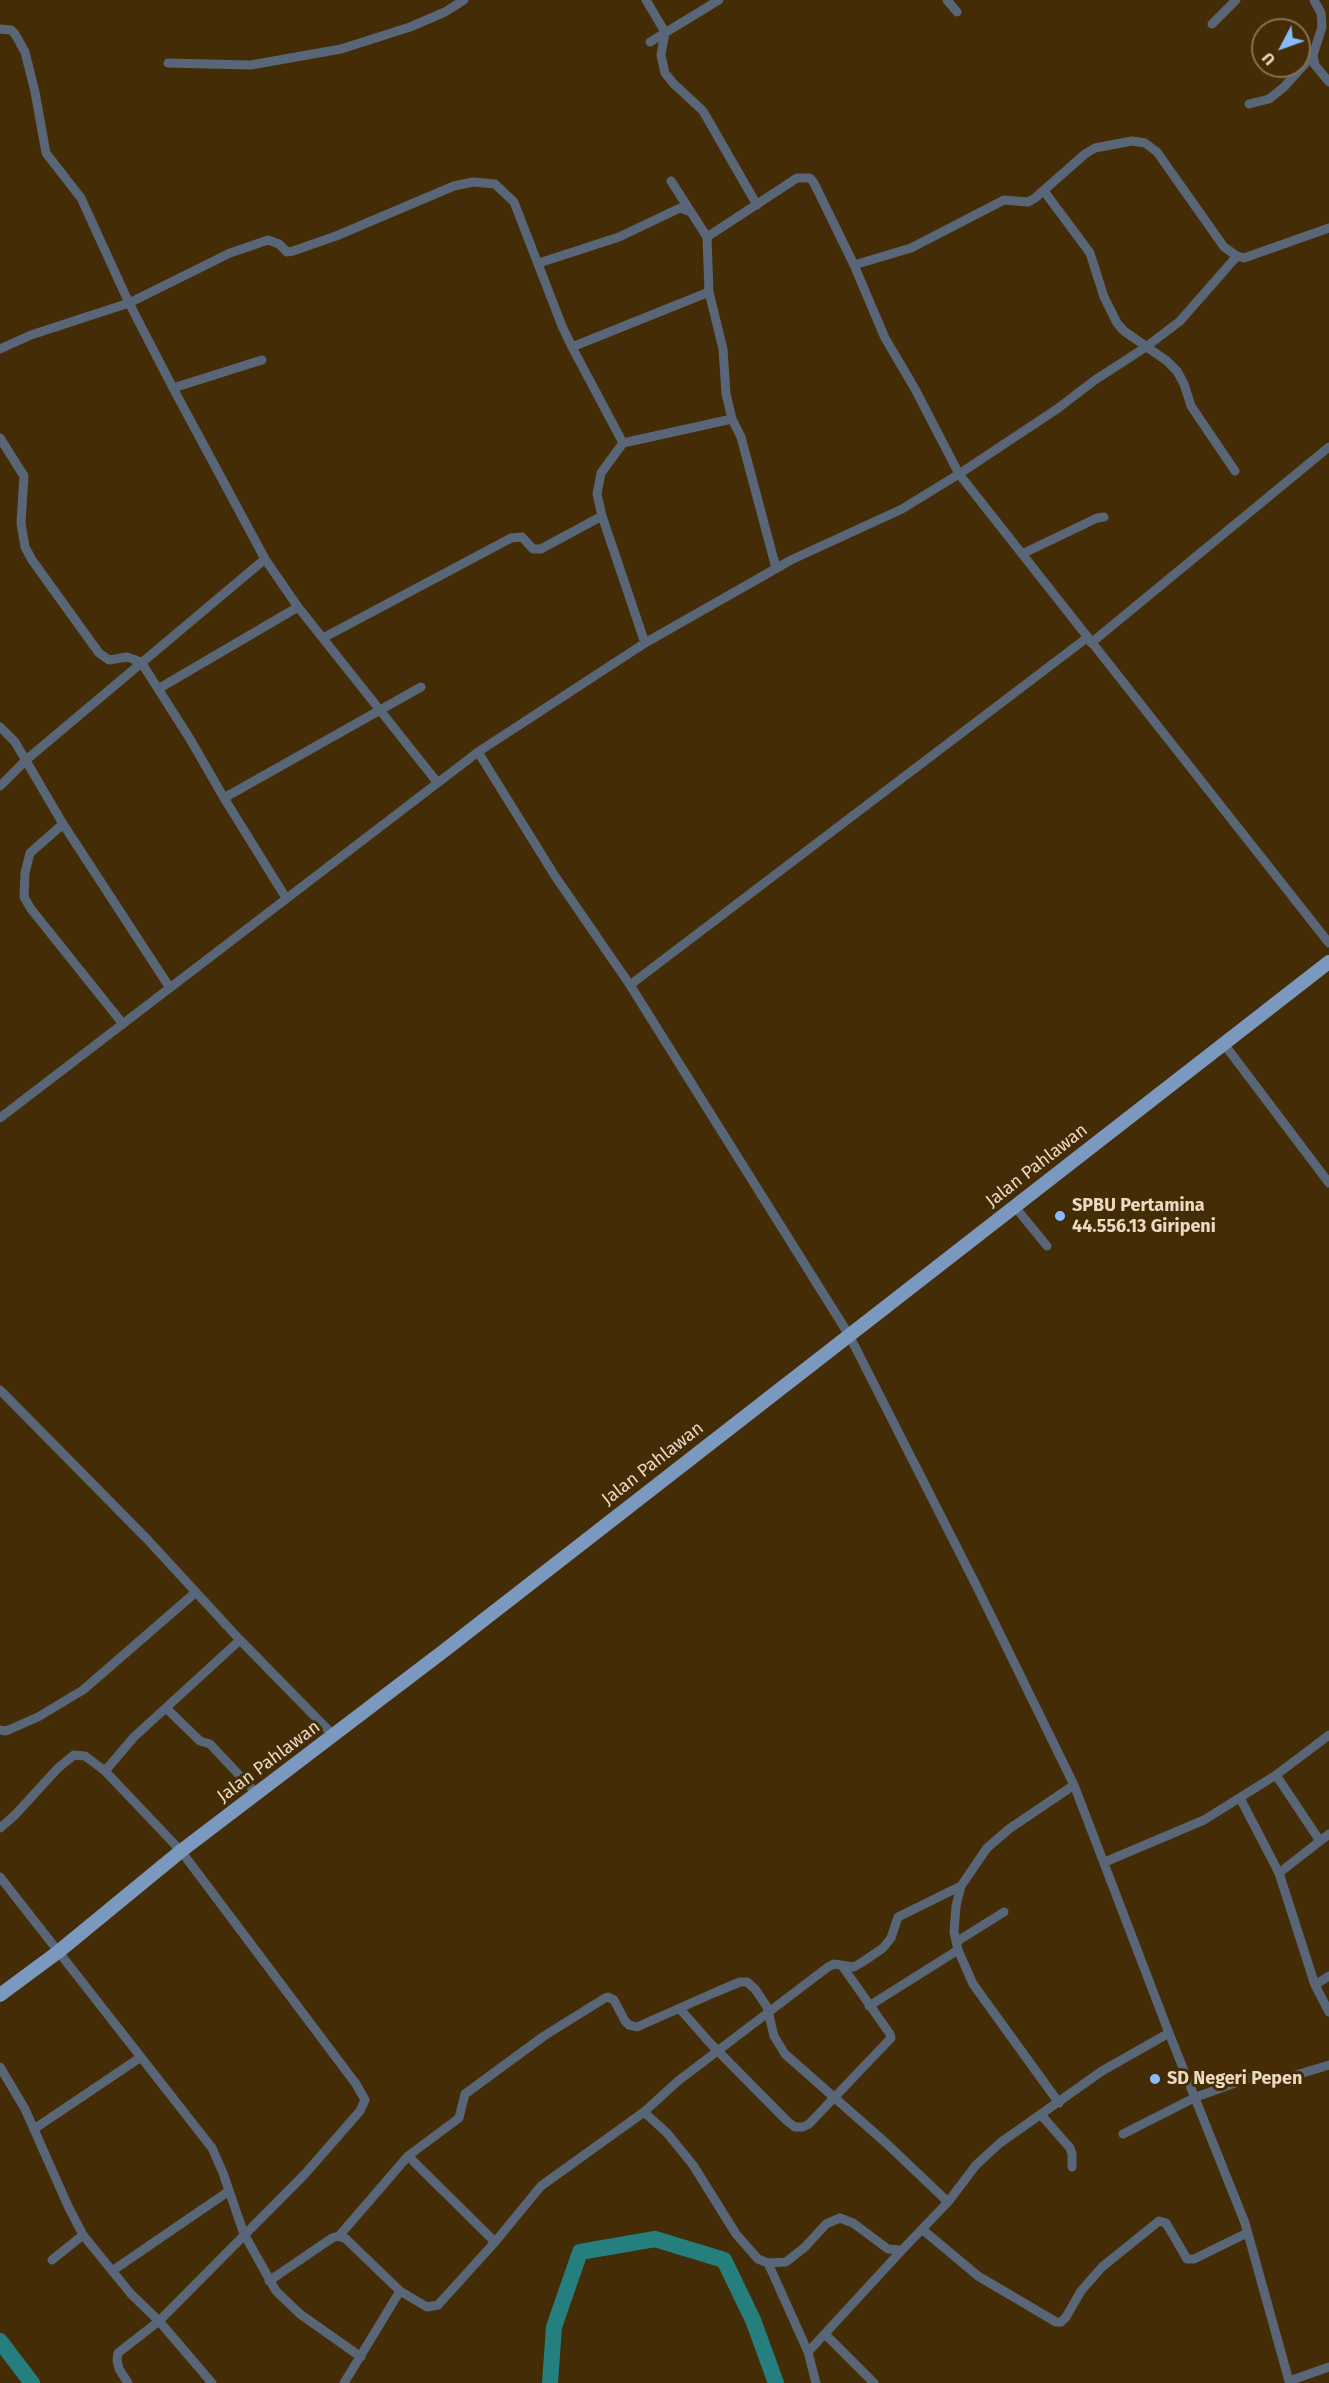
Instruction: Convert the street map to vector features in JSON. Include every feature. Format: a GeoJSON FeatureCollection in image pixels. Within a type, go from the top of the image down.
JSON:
{"type":"FeatureCollection","features":[{"type":"Feature","properties":{"kind":"main road","name":"Jalan Pahlawan"},"geometry":{"type":"LineString","coordinates":[[0,1995],[58,1952],[181,1851],[334,1736],[1329,962]]}},
{"type":"Feature","properties":{"kind":"street"},"geometry":{"type":"LineString","coordinates":[[168,63],[251,64],[341,49],[410,27],[445,12],[464,0]]}},
{"type":"Feature","properties":{"kind":"street"},"geometry":{"type":"LineString","coordinates":[[646,0],[665,32],[661,55],[665,73],[703,111],[757,205]]}},
{"type":"Feature","properties":{"kind":"street"},"geometry":{"type":"LineString","coordinates":[[650,42],[719,0]]}},
{"type":"Feature","properties":{"kind":"street"},"geometry":{"type":"LineString","coordinates":[[947,0],[957,12]]}},
{"type":"Feature","properties":{"kind":"street"},"geometry":{"type":"LineString","coordinates":[[1212,24],[1236,0]]}},
{"type":"Feature","properties":{"kind":"street"},"geometry":{"type":"LineString","coordinates":[[1249,104],[1269,99],[1284,87],[1313,55],[1322,27],[1321,14],[1314,0]]}},
{"type":"Feature","properties":{"kind":"street"},"geometry":{"type":"LineString","coordinates":[[0,28],[11,30],[22,46],[35,92],[46,153],[81,198],[129,303],[172,388],[264,559],[298,607],[437,782]]}},
{"type":"Feature","properties":{"kind":"street"},"geometry":{"type":"LineString","coordinates":[[1313,55],[1316,65],[1329,82]]}},
{"type":"Feature","properties":{"kind":"street"},"geometry":{"type":"LineString","coordinates":[[854,266],[872,258],[911,248],[1004,200],[1028,202],[1044,191],[1068,167],[1095,148],[1132,141],[1145,143],[1157,152],[1224,247],[1237,256],[1244,258],[1329,228]]}},
{"type":"Feature","properties":{"kind":"street"},"geometry":{"type":"LineString","coordinates":[[707,237],[797,177],[810,178],[854,266],[885,338],[915,389],[959,474],[1329,943]]}},
{"type":"Feature","properties":{"kind":"street"},"geometry":{"type":"LineString","coordinates":[[671,181],[707,237],[709,292],[723,349],[726,394],[732,419],[741,437],[776,568]]}},
{"type":"Feature","properties":{"kind":"street"},"geometry":{"type":"LineString","coordinates":[[0,349],[32,334],[129,303],[230,253],[268,240],[279,244],[287,252],[293,251],[336,236],[454,186],[473,182],[495,184],[514,202],[562,326],[623,443]]}},
{"type":"Feature","properties":{"kind":"street"},"geometry":{"type":"LineString","coordinates":[[1044,191],[1090,253],[1104,297],[1117,323],[1177,371],[1191,406],[1235,471]]}},
{"type":"Feature","properties":{"kind":"street"},"geometry":{"type":"LineString","coordinates":[[539,263],[619,237],[680,208],[691,212]]}},
{"type":"Feature","properties":{"kind":"street"},"geometry":{"type":"LineString","coordinates":[[1,1115],[478,752],[645,643],[776,568],[902,509],[959,474],[1146,347],[1180,321],[1237,256]]}},
{"type":"Feature","properties":{"kind":"street"},"geometry":{"type":"LineString","coordinates":[[572,347],[709,292]]}},
{"type":"Feature","properties":{"kind":"street"},"geometry":{"type":"LineString","coordinates":[[172,388],[262,360]]}},
{"type":"Feature","properties":{"kind":"street"},"geometry":{"type":"LineString","coordinates":[[645,643],[602,516],[597,494],[601,473],[623,443],[732,419]]}},
{"type":"Feature","properties":{"kind":"street"},"geometry":{"type":"LineString","coordinates":[[0,438],[24,476],[21,523],[23,541],[32,560],[99,653],[109,660],[127,657],[141,662],[286,898]]}},
{"type":"Feature","properties":{"kind":"street"},"geometry":{"type":"LineString","coordinates":[[630,986],[1090,640],[1329,447]]}},
{"type":"Feature","properties":{"kind":"street"},"geometry":{"type":"LineString","coordinates":[[323,638],[511,538],[522,537],[532,549],[541,549],[602,516]]}},
{"type":"Feature","properties":{"kind":"street"},"geometry":{"type":"LineString","coordinates":[[1022,554],[1097,518],[1104,517]]}},
{"type":"Feature","properties":{"kind":"street"},"geometry":{"type":"LineString","coordinates":[[0,786],[26,760],[264,559]]}},
{"type":"Feature","properties":{"kind":"street"},"geometry":{"type":"LineString","coordinates":[[158,689],[298,607]]}},
{"type":"Feature","properties":{"kind":"street"},"geometry":{"type":"LineString","coordinates":[[224,798],[421,687]]}},
{"type":"Feature","properties":{"kind":"street"},"geometry":{"type":"LineString","coordinates":[[0,727],[15,742],[63,824],[170,988]]}},
{"type":"Feature","properties":{"kind":"street"},"geometry":{"type":"LineString","coordinates":[[478,752],[555,876],[630,986],[849,1335],[978,1588],[1074,1785],[1247,2233],[1288,2382],[1329,2367]]}},
{"type":"Feature","properties":{"kind":"street"},"geometry":{"type":"LineString","coordinates":[[63,824],[30,853],[25,873],[24,897],[31,909],[123,1024]]}},
{"type":"Feature","properties":{"kind":"street"},"geometry":{"type":"LineString","coordinates":[[1224,1044],[1329,1183]]}},
{"type":"Feature","properties":{"kind":"street"},"geometry":{"type":"LineString","coordinates":[[1015,1206],[1047,1245]]}},
{"type":"Feature","properties":{"kind":"street"},"geometry":{"type":"LineString","coordinates":[[0,1390],[147,1538],[240,1640],[334,1736]]}},
{"type":"Feature","properties":{"kind":"street"},"geometry":{"type":"LineString","coordinates":[[0,1730],[6,1731],[38,1717],[83,1690],[196,1592]]}},
{"type":"Feature","properties":{"kind":"street"},"geometry":{"type":"LineString","coordinates":[[105,1771],[134,1737],[240,1640]]}},
{"type":"Feature","properties":{"kind":"street"},"geometry":{"type":"LineString","coordinates":[[166,1708],[200,1741],[210,1744],[257,1794]]}},
{"type":"Feature","properties":{"kind":"street"},"geometry":{"type":"LineString","coordinates":[[1105,1862],[1204,1820],[1276,1775],[1329,1735]]}},
{"type":"Feature","properties":{"kind":"street"},"geometry":{"type":"LineString","coordinates":[[0,1828],[58,1768],[74,1755],[85,1756],[105,1771],[181,1851],[356,2084],[365,2100],[360,2111],[304,2175],[159,2321],[118,2354],[119,2369],[128,2383]]}},
{"type":"Feature","properties":{"kind":"street"},"geometry":{"type":"LineString","coordinates":[[1276,1775],[1320,1841]]}},
{"type":"Feature","properties":{"kind":"street"},"geometry":{"type":"LineString","coordinates":[[1059,2103],[973,1984],[957,1946],[954,1932],[956,1906],[961,1886],[987,1848],[1009,1829],[1074,1785]]}},
{"type":"Feature","properties":{"kind":"street"},"geometry":{"type":"LineString","coordinates":[[1240,1798],[1279,1873],[1315,1985],[1329,2012]]}},
{"type":"Feature","properties":{"kind":"street"},"geometry":{"type":"LineString","coordinates":[[1279,1873],[1329,1834]]}},
{"type":"Feature","properties":{"kind":"street"},"geometry":{"type":"LineString","coordinates":[[0,1877],[212,2148],[244,2234],[276,2291],[300,2314],[361,2357]]}},
{"type":"Feature","properties":{"kind":"street"},"geometry":{"type":"LineString","coordinates":[[339,2236],[346,2239],[400,2291],[427,2307],[438,2305],[495,2242],[541,2186],[645,2112],[678,2081],[828,1967],[834,1964],[854,1967],[883,1948],[891,1938],[898,1917],[961,1886]]}},
{"type":"Feature","properties":{"kind":"street"},"geometry":{"type":"LineString","coordinates":[[869,2006],[1004,1912]]}},
{"type":"Feature","properties":{"kind":"street"},"geometry":{"type":"LineString","coordinates":[[680,2009],[718,2051],[795,2127],[803,2127],[809,2124],[891,2038],[843,1967]]}},
{"type":"Feature","properties":{"kind":"street"},"geometry":{"type":"LineString","coordinates":[[1315,1985],[1329,1976]]}},
{"type":"Feature","properties":{"kind":"street"},"geometry":{"type":"LineString","coordinates":[[269,2281],[332,2238],[339,2236],[408,2156],[459,2118],[465,2094],[544,2036],[608,1997],[614,2000],[625,2021],[633,2027],[643,2025],[740,1982],[747,1983],[755,1989],[768,2012],[774,2036],[782,2050],[948,2202]]}},
{"type":"Feature","properties":{"kind":"street"},"geometry":{"type":"LineString","coordinates":[[808,2352],[923,2230],[976,2165],[1000,2143],[1042,2116],[1102,2071],[1169,2033]]}},
{"type":"Feature","properties":{"kind":"street"},"geometry":{"type":"LineString","coordinates":[[34,2129],[141,2057]]}},
{"type":"Feature","properties":{"kind":"street"},"geometry":{"type":"LineString","coordinates":[[1123,2134],[1196,2097],[1255,2076],[1277,2080],[1329,2065]]}},
{"type":"Feature","properties":{"kind":"street"},"geometry":{"type":"LineString","coordinates":[[0,2067],[34,2129],[68,2206],[84,2235],[131,2294],[159,2321],[212,2383]]}},
{"type":"Feature","properties":{"kind":"street"},"geometry":{"type":"LineString","coordinates":[[645,2112],[667,2133],[693,2164],[736,2234],[758,2259],[776,2264],[791,2258],[805,2247],[826,2224],[840,2218],[853,2223],[888,2249],[902,2250]]}},
{"type":"Feature","properties":{"kind":"street"},"geometry":{"type":"LineString","coordinates":[[1042,2116],[1070,2148],[1072,2167]]}},
{"type":"Feature","properties":{"kind":"street"},"geometry":{"type":"LineString","coordinates":[[408,2156],[495,2242]]}},
{"type":"Feature","properties":{"kind":"street"},"geometry":{"type":"LineString","coordinates":[[112,2271],[229,2191]]}},
{"type":"Feature","properties":{"kind":"street"},"geometry":{"type":"LineString","coordinates":[[923,2230],[978,2276],[1056,2322],[1061,2322],[1066,2318],[1081,2291],[1102,2267],[1159,2221],[1167,2223],[1188,2259],[1194,2259],[1247,2233]]}},
{"type":"Feature","properties":{"kind":"street"},"geometry":{"type":"LineString","coordinates":[[52,2260],[84,2235]]}},
{"type":"Feature","properties":{"kind":"street"},"geometry":{"type":"LineString","coordinates":[[768,2263],[808,2352],[816,2383]]}},
{"type":"Feature","properties":{"kind":"street"},"geometry":{"type":"LineString","coordinates":[[344,2383],[400,2291]]}},
{"type":"Feature","properties":{"kind":"street"},"geometry":{"type":"LineString","coordinates":[[825,2334],[874,2383]]}},
{"type":"Feature","properties":{"kind":"waterway"},"geometry":{"type":"LineString","coordinates":[[550,2383],[554,2327],[580,2252],[655,2239],[724,2260],[753,2320],[776,2383]]}},
{"type":"Feature","properties":{"kind":"waterway"},"geometry":{"type":"LineString","coordinates":[[0,2341],[32,2383]]}},
{"type":"Feature","properties":{"kind":"place","name":"SPBU Pertamina 44.556.13 Giripeni"},"geometry":{"type":"Point","coordinates":[1060,1216]}},
{"type":"Feature","properties":{"kind":"place","name":"SD Negeri Pepen"},"geometry":{"type":"Point","coordinates":[1155,2079]}}]}
